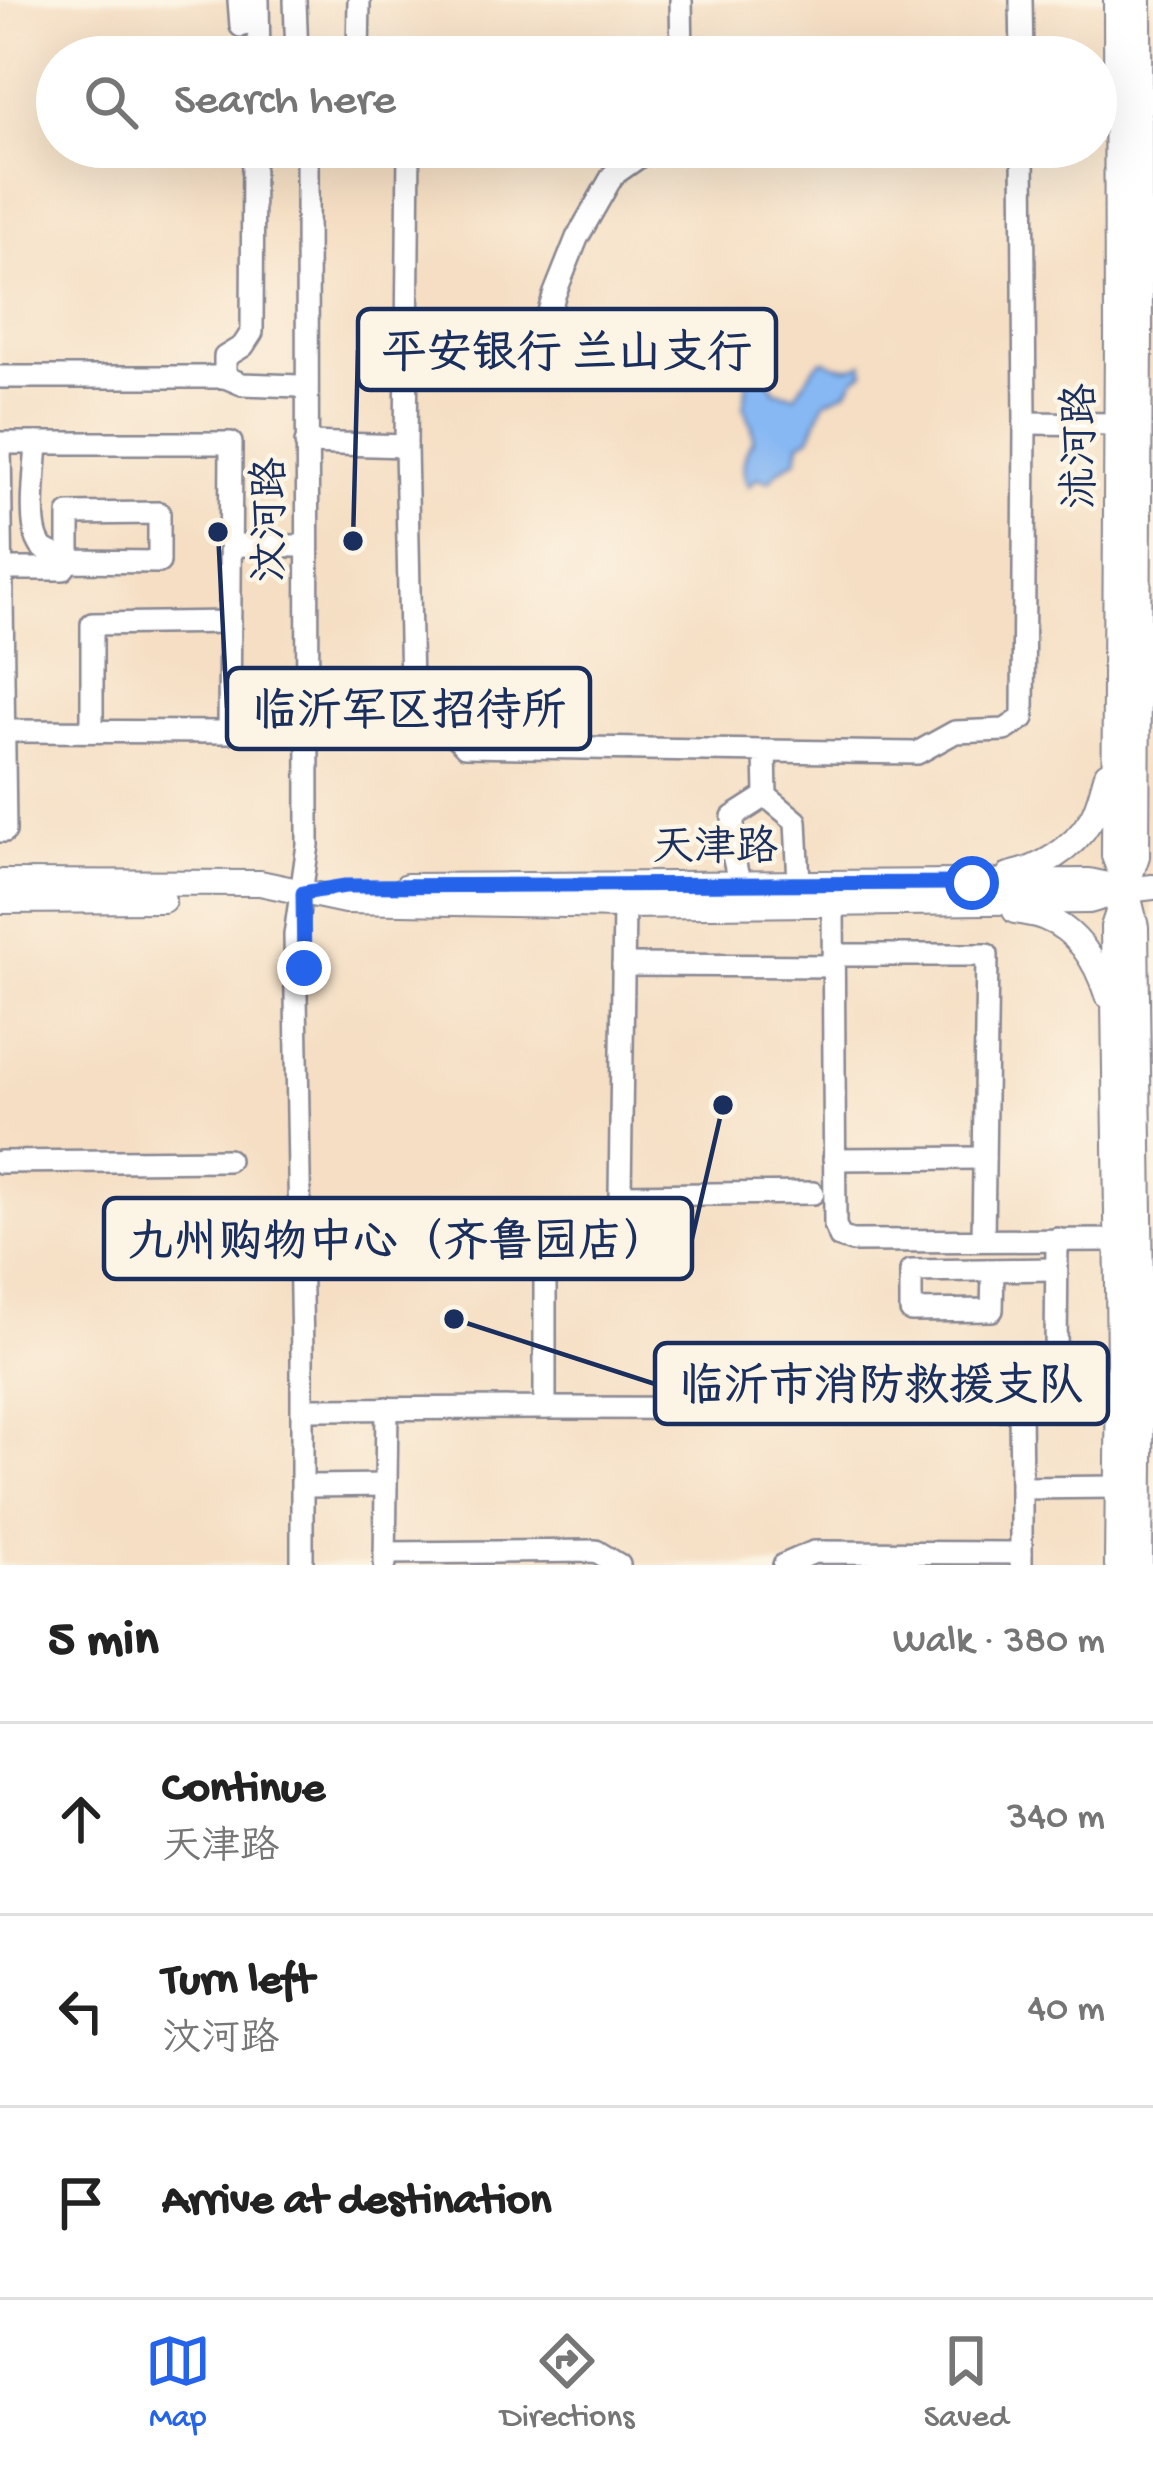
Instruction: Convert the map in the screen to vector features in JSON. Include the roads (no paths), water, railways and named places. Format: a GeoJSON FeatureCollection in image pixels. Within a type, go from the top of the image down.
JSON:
{"type":"FeatureCollection","features":[{"type":"Feature","properties":{"kind":"main road","name":"沭河路"},"geometry":{"type":"LineString","coordinates":[[1116,0],[1116,36]]}},
{"type":"Feature","properties":{"kind":"main road","name":"沭河路"},"geometry":{"type":"LineString","coordinates":[[1117,1565],[1118,1240],[1126,1019],[1140,888],[1114,856],[1126,755],[1146,352],[1139,0]]}},
{"type":"Feature","properties":{"kind":"main road","name":"沭河路"},"geometry":{"type":"LineString","coordinates":[[1116,168],[1126,755]]}},
{"type":"Feature","properties":{"kind":"main road"},"geometry":{"type":"LineString","coordinates":[[975,893],[1032,870],[1073,842],[1092,819],[1126,755],[1153,795]]}},
{"type":"Feature","properties":{"kind":"main road","name":"天津路"},"geometry":{"type":"LineString","coordinates":[[0,882],[260,883],[345,901],[624,906],[833,904],[1089,881],[1140,888],[1153,896]]}},
{"type":"Feature","properties":{"kind":"main road","name":"天津路"},"geometry":{"type":"LineString","coordinates":[[0,902],[258,898],[345,886],[739,882],[975,893]]}},
{"type":"Feature","properties":{"kind":"main road"},"geometry":{"type":"LineString","coordinates":[[975,893],[1046,918],[1075,937],[1126,1019],[1153,982]]}},
{"type":"Feature","properties":{"kind":"main road","name":"沭河路"},"geometry":{"type":"LineString","coordinates":[[1126,1019],[1146,1155],[1140,1565]]}},
{"type":"Feature","properties":{"kind":"street"},"geometry":{"type":"LineString","coordinates":[[239,0],[242,26]]}},
{"type":"Feature","properties":{"kind":"street"},"geometry":{"type":"LineString","coordinates":[[258,0],[259,36]]}},
{"type":"Feature","properties":{"kind":"street"},"geometry":{"type":"LineString","coordinates":[[296,0],[297,36]]}},
{"type":"Feature","properties":{"kind":"street"},"geometry":{"type":"LineString","coordinates":[[307,0],[307,36]]}},
{"type":"Feature","properties":{"kind":"street"},"geometry":{"type":"LineString","coordinates":[[358,36],[359,0]]}},
{"type":"Feature","properties":{"kind":"street"},"geometry":{"type":"LineString","coordinates":[[681,0],[682,36]]}},
{"type":"Feature","properties":{"kind":"street"},"geometry":{"type":"LineString","coordinates":[[1021,0],[1022,36]]}},
{"type":"Feature","properties":{"kind":"street"},"geometry":{"type":"LineString","coordinates":[[224,377],[224,358],[243,346],[252,332],[253,168]]}},
{"type":"Feature","properties":{"kind":"street","name":"汶河路"},"geometry":{"type":"LineString","coordinates":[[302,168],[299,845],[309,1409],[305,1565]]}},
{"type":"Feature","properties":{"kind":"street","name":"汶河路"},"geometry":{"type":"LineString","coordinates":[[302,168],[308,844],[295,935],[305,1565]]}},
{"type":"Feature","properties":{"kind":"street"},"geometry":{"type":"LineString","coordinates":[[410,168],[406,446],[411,688],[465,746],[765,752],[917,752],[956,732],[1005,730],[1023,718],[1023,168]]}},
{"type":"Feature","properties":{"kind":"street"},"geometry":{"type":"LineString","coordinates":[[408,356],[535,354],[586,222],[613,175],[623,168]]}},
{"type":"Feature","properties":{"kind":"street"},"geometry":{"type":"LineString","coordinates":[[0,377],[224,377],[242,384],[299,386]]}},
{"type":"Feature","properties":{"kind":"street"},"geometry":{"type":"LineString","coordinates":[[1025,423],[1117,424]]}},
{"type":"Feature","properties":{"kind":"street"},"geometry":{"type":"LineString","coordinates":[[0,831],[5,831],[1,443],[231,442],[230,732],[5,731]]}},
{"type":"Feature","properties":{"kind":"street"},"geometry":{"type":"LineString","coordinates":[[306,442],[406,446]]}},
{"type":"Feature","properties":{"kind":"street"},"geometry":{"type":"LineString","coordinates":[[3,569],[63,569],[62,558],[69,514],[158,513],[159,562],[62,558],[44,550],[35,523],[37,443]]}},
{"type":"Feature","properties":{"kind":"street"},"geometry":{"type":"LineString","coordinates":[[231,545],[299,546]]}},
{"type":"Feature","properties":{"kind":"street"},"geometry":{"type":"LineString","coordinates":[[92,731],[92,624],[230,622]]}},
{"type":"Feature","properties":{"kind":"street"},"geometry":{"type":"LineString","coordinates":[[765,752],[766,796],[796,821],[800,883]]}},
{"type":"Feature","properties":{"kind":"street"},"geometry":{"type":"LineString","coordinates":[[739,882],[733,817],[766,796]]}},
{"type":"Feature","properties":{"kind":"street"},"geometry":{"type":"LineString","coordinates":[[833,904],[835,1225],[840,1237],[852,1241],[1118,1240]]}},
{"type":"Feature","properties":{"kind":"street"},"geometry":{"type":"LineString","coordinates":[[624,906],[620,1195],[813,1193]]}},
{"type":"Feature","properties":{"kind":"street"},"geometry":{"type":"LineString","coordinates":[[623,965],[987,955],[983,1240]]}},
{"type":"Feature","properties":{"kind":"street"},"geometry":{"type":"LineString","coordinates":[[834,1159],[984,1157]]}},
{"type":"Feature","properties":{"kind":"street"},"geometry":{"type":"LineString","coordinates":[[0,1162],[228,1160]]}},
{"type":"Feature","properties":{"kind":"street"},"geometry":{"type":"LineString","coordinates":[[856,1409],[856,1377],[1040,1376],[1055,1355],[1057,1239]]}},
{"type":"Feature","properties":{"kind":"street"},"geometry":{"type":"LineString","coordinates":[[308,1264],[600,1266]]}},
{"type":"Feature","properties":{"kind":"street"},"geometry":{"type":"LineString","coordinates":[[545,1265],[545,1408]]}},
{"type":"Feature","properties":{"kind":"street"},"geometry":{"type":"LineString","coordinates":[[993,1270],[1057,1269]]}},
{"type":"Feature","properties":{"kind":"street"},"geometry":{"type":"LineString","coordinates":[[387,1408],[385,1559],[583,1558],[596,1551],[619,1565]]}},
{"type":"Feature","properties":{"kind":"street"},"geometry":{"type":"LineString","coordinates":[[309,1409],[1020,1409],[1021,1559],[826,1559],[814,1552],[784,1565]]}},
{"type":"Feature","properties":{"kind":"street"},"geometry":{"type":"LineString","coordinates":[[309,1486],[386,1485]]}},
{"type":"Feature","properties":{"kind":"street"},"geometry":{"type":"LineString","coordinates":[[1021,1488],[1118,1487]]}},
{"type":"Feature","properties":{"kind":"water"},"geometry":{"type":"Polygon","coordinates":[[[824,360],[848,367],[863,363],[864,372],[847,391],[825,401],[810,437],[800,443],[797,459],[769,481],[757,478],[749,486],[744,463],[753,440],[752,425],[743,406],[749,366],[766,363],[772,367],[769,380],[775,391],[795,395],[824,360]]]}},
{"type":"Feature","properties":{"kind":"place","name":"临沂军区招待所"},"geometry":{"type":"Point","coordinates":[218,532]}},
{"type":"Feature","properties":{"kind":"place","name":"平安银行 兰山支行"},"geometry":{"type":"Point","coordinates":[353,541]}},
{"type":"Feature","properties":{"kind":"place","name":"九州购物中心（齐鲁园店）"},"geometry":{"type":"Point","coordinates":[723,1105]}},
{"type":"Feature","properties":{"kind":"place","name":"临沂市消防救援支队"},"geometry":{"type":"Point","coordinates":[454,1319]}}]}
